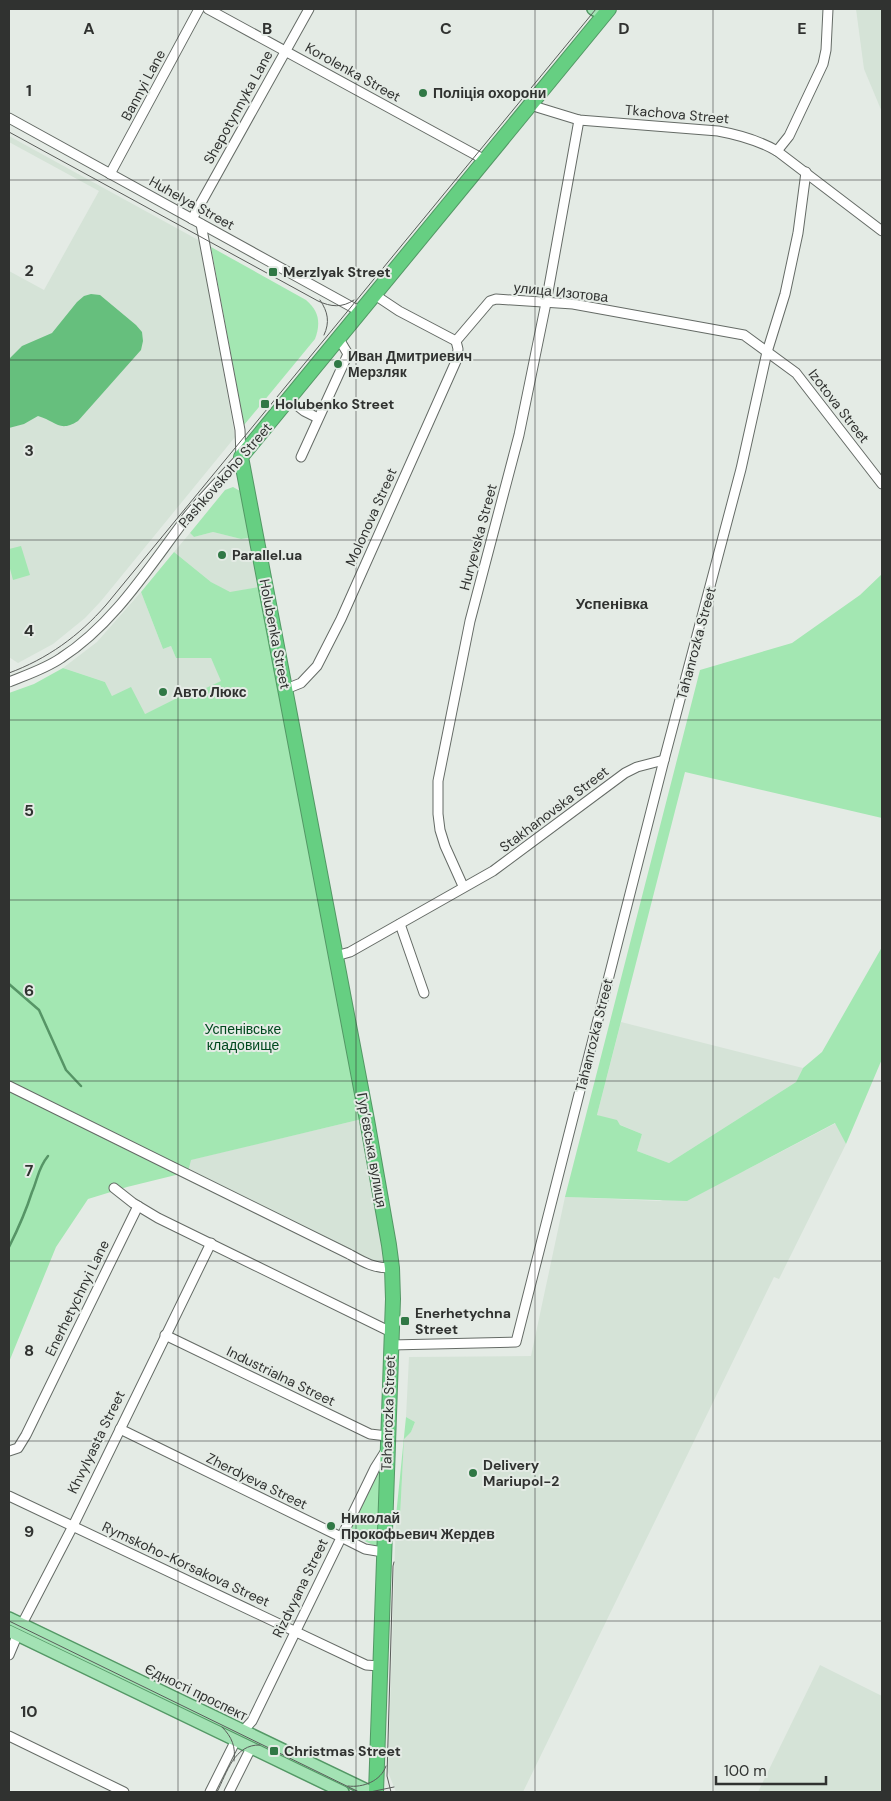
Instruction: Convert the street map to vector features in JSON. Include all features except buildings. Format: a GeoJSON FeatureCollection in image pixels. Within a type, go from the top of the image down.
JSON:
{"type":"FeatureCollection","features":[{"type":"Feature","properties":{"kind":"highway","name":"Pashkovskoho Street"},"geometry":{"type":"LineString","coordinates":[[240,458],[530,105],[602,11]]}},
{"type":"Feature","properties":{"kind":"highway","name":"Holubenka Street"},"geometry":{"type":"LineString","coordinates":[[240,458],[336,956]]}},
{"type":"Feature","properties":{"kind":"highway","name":"Гур’євська вулиця"},"geometry":{"type":"LineString","coordinates":[[336,956],[367,1120],[392,1268],[391,1339]]}},
{"type":"Feature","properties":{"kind":"highway","name":"Tahanrozka Street"},"geometry":{"type":"LineString","coordinates":[[376,1792],[383,1552],[380,1468],[387,1443],[391,1339]]}},
{"type":"Feature","properties":{"kind":"main road","name":"Єдності проспект"},"geometry":{"type":"LineString","coordinates":[[9,1618],[244,1736]]}},
{"type":"Feature","properties":{"kind":"main road","name":"Khvylyasta Street"},"geometry":{"type":"LineString","coordinates":[[13,1634],[22,1624]]}},
{"type":"Feature","properties":{"kind":"main road","name":"Єдності проспект"},"geometry":{"type":"LineString","coordinates":[[13,1634],[371,1792]]}},
{"type":"Feature","properties":{"kind":"main road"},"geometry":{"type":"LineString","coordinates":[[244,1736],[251,1748],[343,1792]]}},
{"type":"Feature","properties":{"kind":"street","name":"Bannyi Lane"},"geometry":{"type":"LineString","coordinates":[[110,174],[199,9]]}},
{"type":"Feature","properties":{"kind":"street","name":"Korolenka Street"},"geometry":{"type":"LineString","coordinates":[[208,9],[485,160]]}},
{"type":"Feature","properties":{"kind":"street","name":"Shepotynnyka Lane"},"geometry":{"type":"LineString","coordinates":[[192,219],[309,9]]}},
{"type":"Feature","properties":{"kind":"street"},"geometry":{"type":"LineString","coordinates":[[777,151],[789,136],[823,64],[826,50],[828,9]]}},
{"type":"Feature","properties":{"kind":"street","name":"Tkachova Street"},"geometry":{"type":"LineString","coordinates":[[530,105],[579,120],[718,131],[738,134],[759,141],[777,151],[806,172],[882,231]]}},
{"type":"Feature","properties":{"kind":"street","name":"Huhelya Street"},"geometry":{"type":"LineString","coordinates":[[9,118],[361,312]]}},
{"type":"Feature","properties":{"kind":"street","name":"Huryevska Street"},"geometry":{"type":"LineString","coordinates":[[463,886],[440,830],[438,781],[470,621],[519,435],[546,302],[579,120]]}},
{"type":"Feature","properties":{"kind":"street","name":"Tahanrozka Street"},"geometry":{"type":"LineString","coordinates":[[391,1339],[516,1342],[664,760],[741,470],[767,352],[785,294],[798,233],[806,172]]}},
{"type":"Feature","properties":{"kind":"street","name":"Holubenka Street"},"geometry":{"type":"LineString","coordinates":[[201,224],[240,430],[240,458]]}},
{"type":"Feature","properties":{"kind":"street"},"geometry":{"type":"LineString","coordinates":[[375,296],[456,341]]}},
{"type":"Feature","properties":{"kind":"street","name":"улица Изотова"},"geometry":{"type":"LineString","coordinates":[[456,341],[493,299],[573,304],[736,332],[752,339],[767,352]]}},
{"type":"Feature","properties":{"kind":"street"},"geometry":{"type":"LineString","coordinates":[[301,457],[348,354],[339,339]]}},
{"type":"Feature","properties":{"kind":"street","name":"Molonova Street"},"geometry":{"type":"LineString","coordinates":[[286,689],[301,683],[309,677],[317,666],[341,619],[457,359],[458,349],[456,341]]}},
{"type":"Feature","properties":{"kind":"street","name":"Izotova Street"},"geometry":{"type":"LineString","coordinates":[[767,352],[796,373],[882,484]]}},
{"type":"Feature","properties":{"kind":"street"},"geometry":{"type":"LineString","coordinates":[[289,399],[304,411],[318,418]]}},
{"type":"Feature","properties":{"kind":"street","name":"Pashkovskoho Street"},"geometry":{"type":"LineString","coordinates":[[9,682],[50,665],[74,650],[91,636],[114,612],[189,515],[240,458]]}},
{"type":"Feature","properties":{"kind":"street","name":"Stakhanovska Street"},"geometry":{"type":"LineString","coordinates":[[463,886],[493,871],[509,860],[625,773],[637,767],[664,760]]}},
{"type":"Feature","properties":{"kind":"street"},"geometry":{"type":"LineString","coordinates":[[336,956],[350,952],[463,886]]}},
{"type":"Feature","properties":{"kind":"street"},"geometry":{"type":"LineString","coordinates":[[400,924],[424,992]]}},
{"type":"Feature","properties":{"kind":"street"},"geometry":{"type":"LineString","coordinates":[[9,1086],[366,1264],[378,1268],[392,1268]]}},
{"type":"Feature","properties":{"kind":"street"},"geometry":{"type":"LineString","coordinates":[[114,1188],[158,1218],[211,1243],[391,1339]]}},
{"type":"Feature","properties":{"kind":"street","name":"Enerhetychnyi Lane"},"geometry":{"type":"LineString","coordinates":[[9,1451],[18,1448],[26,1435],[138,1206]]}},
{"type":"Feature","properties":{"kind":"street","name":"Khvylyasta Street"},"geometry":{"type":"LineString","coordinates":[[22,1624],[211,1243]]}},
{"type":"Feature","properties":{"kind":"street","name":"Industrialna Street"},"geometry":{"type":"LineString","coordinates":[[165,1335],[387,1443]]}},
{"type":"Feature","properties":{"kind":"street","name":"Zherdyeva Street"},"geometry":{"type":"LineString","coordinates":[[120,1429],[366,1549],[383,1552]]}},
{"type":"Feature","properties":{"kind":"street","name":"Rizdvyana Street"},"geometry":{"type":"LineString","coordinates":[[210,1792],[252,1721],[341,1537],[380,1468]]}},
{"type":"Feature","properties":{"kind":"street","name":"Rymskoho-Korsakova Street"},"geometry":{"type":"LineString","coordinates":[[9,1496],[366,1665],[379,1666]]}},
{"type":"Feature","properties":{"kind":"street","name":"Khvylyasta Street"},"geometry":{"type":"LineString","coordinates":[[9,1654],[13,1634]]}},
{"type":"Feature","properties":{"kind":"street"},"geometry":{"type":"LineString","coordinates":[[9,1736],[124,1792]]}},
{"type":"Feature","properties":{"kind":"street"},"geometry":{"type":"LineString","coordinates":[[229,1792],[251,1748]]}},
{"type":"Feature","properties":{"kind":"shaded area"},"geometry":{"type":"Polygon","coordinates":[[[856,9],[882,9],[882,112],[864,69],[856,9]]]}},
{"type":"Feature","properties":{"kind":"shaded area"},"geometry":{"type":"Polygon","coordinates":[[[9,136],[200,241],[235,437],[85,618],[53,644],[18,663],[9,657],[9,271],[44,290],[99,191],[9,142],[9,136]]]}},
{"type":"Feature","properties":{"kind":"shaded area"},"geometry":{"type":"Polygon","coordinates":[[[213,532],[241,539],[249,538],[259,587],[230,593],[211,582],[174,552],[190,533],[194,537],[213,532]]]}},
{"type":"Feature","properties":{"kind":"shaded area"},"geometry":{"type":"Polygon","coordinates":[[[141,592],[163,649],[171,646],[176,658],[211,658],[222,681],[189,697],[187,693],[145,714],[112,696],[105,682],[63,668],[97,642],[141,592]]]}},
{"type":"Feature","properties":{"kind":"shaded area"},"geometry":{"type":"Polygon","coordinates":[[[621,1022],[803,1068],[796,1082],[669,1163],[637,1151],[642,1134],[597,1115],[621,1022]]]}},
{"type":"Feature","properties":{"kind":"shaded area"},"geometry":{"type":"Polygon","coordinates":[[[362,1119],[390,1271],[188,1172],[190,1160],[362,1119]]]}},
{"type":"Feature","properties":{"kind":"shaded area"},"geometry":{"type":"Polygon","coordinates":[[[836,1123],[846,1144],[779,1279],[774,1277],[523,1792],[396,1792],[388,1772],[396,1516],[400,1517],[404,1438],[411,1432],[415,1422],[406,1417],[409,1357],[531,1356],[565,1197],[660,1201],[746,1170],[836,1123]]]}},
{"type":"Feature","properties":{"kind":"shaded area"},"geometry":{"type":"Polygon","coordinates":[[[820,1665],[882,1696],[882,1792],[758,1792],[820,1665]]]}},
{"type":"Feature","properties":{"kind":"green space"},"geometry":{"type":"Polygon","coordinates":[[[211,247],[306,300],[314,308],[318,318],[315,339],[244,425],[211,247]]]}},
{"type":"Feature","properties":{"kind":"green space"},"geometry":{"type":"Polygon","coordinates":[[[91,294],[100,295],[136,325],[142,332],[141,350],[78,421],[62,426],[38,416],[24,424],[9,428],[9,359],[22,346],[52,333],[77,302],[84,296],[91,294]]]}},
{"type":"Feature","properties":{"kind":"green space"},"geometry":{"type":"Polygon","coordinates":[[[233,487],[240,491],[249,538],[241,539],[213,532],[194,537],[190,533],[225,490],[233,487]]]}},
{"type":"Feature","properties":{"kind":"green space"},"geometry":{"type":"Polygon","coordinates":[[[21,546],[30,575],[13,580],[9,565],[9,549],[21,546]]]}},
{"type":"Feature","properties":{"kind":"green space","name":"Успенівське кладовище"},"geometry":{"type":"Polygon","coordinates":[[[174,552],[211,582],[230,592],[259,587],[362,1119],[191,1160],[188,1172],[88,1199],[56,1247],[9,1362],[9,693],[34,684],[63,668],[105,682],[112,696],[131,687],[145,714],[187,693],[189,696],[221,681],[211,658],[176,658],[171,646],[163,649],[141,592],[174,552]]]}},
{"type":"Feature","properties":{"kind":"green space"},"geometry":{"type":"Polygon","coordinates":[[[882,574],[882,818],[685,772],[597,1115],[617,1120],[620,1125],[642,1134],[637,1151],[669,1163],[796,1082],[803,1068],[822,1052],[882,947],[882,1059],[846,1144],[835,1123],[687,1201],[565,1197],[700,670],[792,643],[860,595],[882,574]]]}},
{"type":"Feature","properties":{"kind":"green space"},"geometry":{"type":"Polygon","coordinates":[[[406,1417],[415,1422],[411,1432],[404,1439],[400,1517],[396,1516],[406,1417]]]}},
{"type":"Feature","properties":{"kind":"green space"},"geometry":{"type":"Polygon","coordinates":[[[381,1472],[377,1547],[348,1533],[377,1474],[381,1472]]]}},
{"type":"Feature","properties":{"kind":"waterway"},"geometry":{"type":"LineString","coordinates":[[9,984],[39,1010],[66,1070],[81,1086]]}},
{"type":"Feature","properties":{"kind":"waterway"},"geometry":{"type":"LineString","coordinates":[[9,1247],[19,1227],[40,1169],[48,1156]]}},
{"type":"Feature","properties":{"kind":"tram line"},"geometry":{"type":"LineString","coordinates":[[9,673],[36,661],[62,645],[85,627],[106,605],[596,9]]}},
{"type":"Feature","properties":{"kind":"tram line"},"geometry":{"type":"LineString","coordinates":[[9,132],[318,301],[336,306],[354,300]]}},
{"type":"Feature","properties":{"kind":"tram line"},"geometry":{"type":"LineString","coordinates":[[320,300],[327,317],[324,335]]}},
{"type":"Feature","properties":{"kind":"tram line"},"geometry":{"type":"LineString","coordinates":[[391,1792],[387,1776],[394,1562]]}},
{"type":"Feature","properties":{"kind":"tram line"},"geometry":{"type":"LineString","coordinates":[[9,1621],[359,1792]]}},
{"type":"Feature","properties":{"kind":"tram line"},"geometry":{"type":"LineString","coordinates":[[222,1727],[233,1742],[234,1761]]}},
{"type":"Feature","properties":{"kind":"tram line"},"geometry":{"type":"LineString","coordinates":[[217,1792],[232,1761],[238,1754],[251,1746],[260,1745]]}},
{"type":"Feature","properties":{"kind":"tram line"},"geometry":{"type":"LineString","coordinates":[[348,1786],[360,1786],[371,1782],[380,1776],[386,1766]]}},
{"type":"Feature","properties":{"kind":"tram line"},"geometry":{"type":"LineString","coordinates":[[370,1792],[394,1787]]}},
{"type":"Feature","properties":{"kind":"place","name":"Поліція охорони"},"geometry":{"type":"Point","coordinates":[423,93]}},
{"type":"Feature","properties":{"kind":"place","name":"Merzlyak Street"},"geometry":{"type":"Point","coordinates":[273,272]}},
{"type":"Feature","properties":{"kind":"place","name":"Иван Дмитриевич Мерзляк"},"geometry":{"type":"Point","coordinates":[338,364]}},
{"type":"Feature","properties":{"kind":"place","name":"Holubenko Street"},"geometry":{"type":"Point","coordinates":[265,404]}},
{"type":"Feature","properties":{"kind":"place","name":"Parallel.ua"},"geometry":{"type":"Point","coordinates":[222,555]}},
{"type":"Feature","properties":{"kind":"place","name":"Авто Люкс"},"geometry":{"type":"Point","coordinates":[163,692]}},
{"type":"Feature","properties":{"kind":"place","name":"Enerhetychna Street"},"geometry":{"type":"Point","coordinates":[405,1321]}},
{"type":"Feature","properties":{"kind":"place","name":"Delivery Mariupol-2"},"geometry":{"type":"Point","coordinates":[473,1473]}},
{"type":"Feature","properties":{"kind":"place","name":"Николай Прокофьевич Жердев"},"geometry":{"type":"Point","coordinates":[331,1526]}},
{"type":"Feature","properties":{"kind":"place","name":"Christmas Street"},"geometry":{"type":"Point","coordinates":[274,1751]}},
{"type":"Feature","properties":{"kind":"district","name":"Успенівка"},"geometry":{"type":"Point","coordinates":[612,604]}}]}
